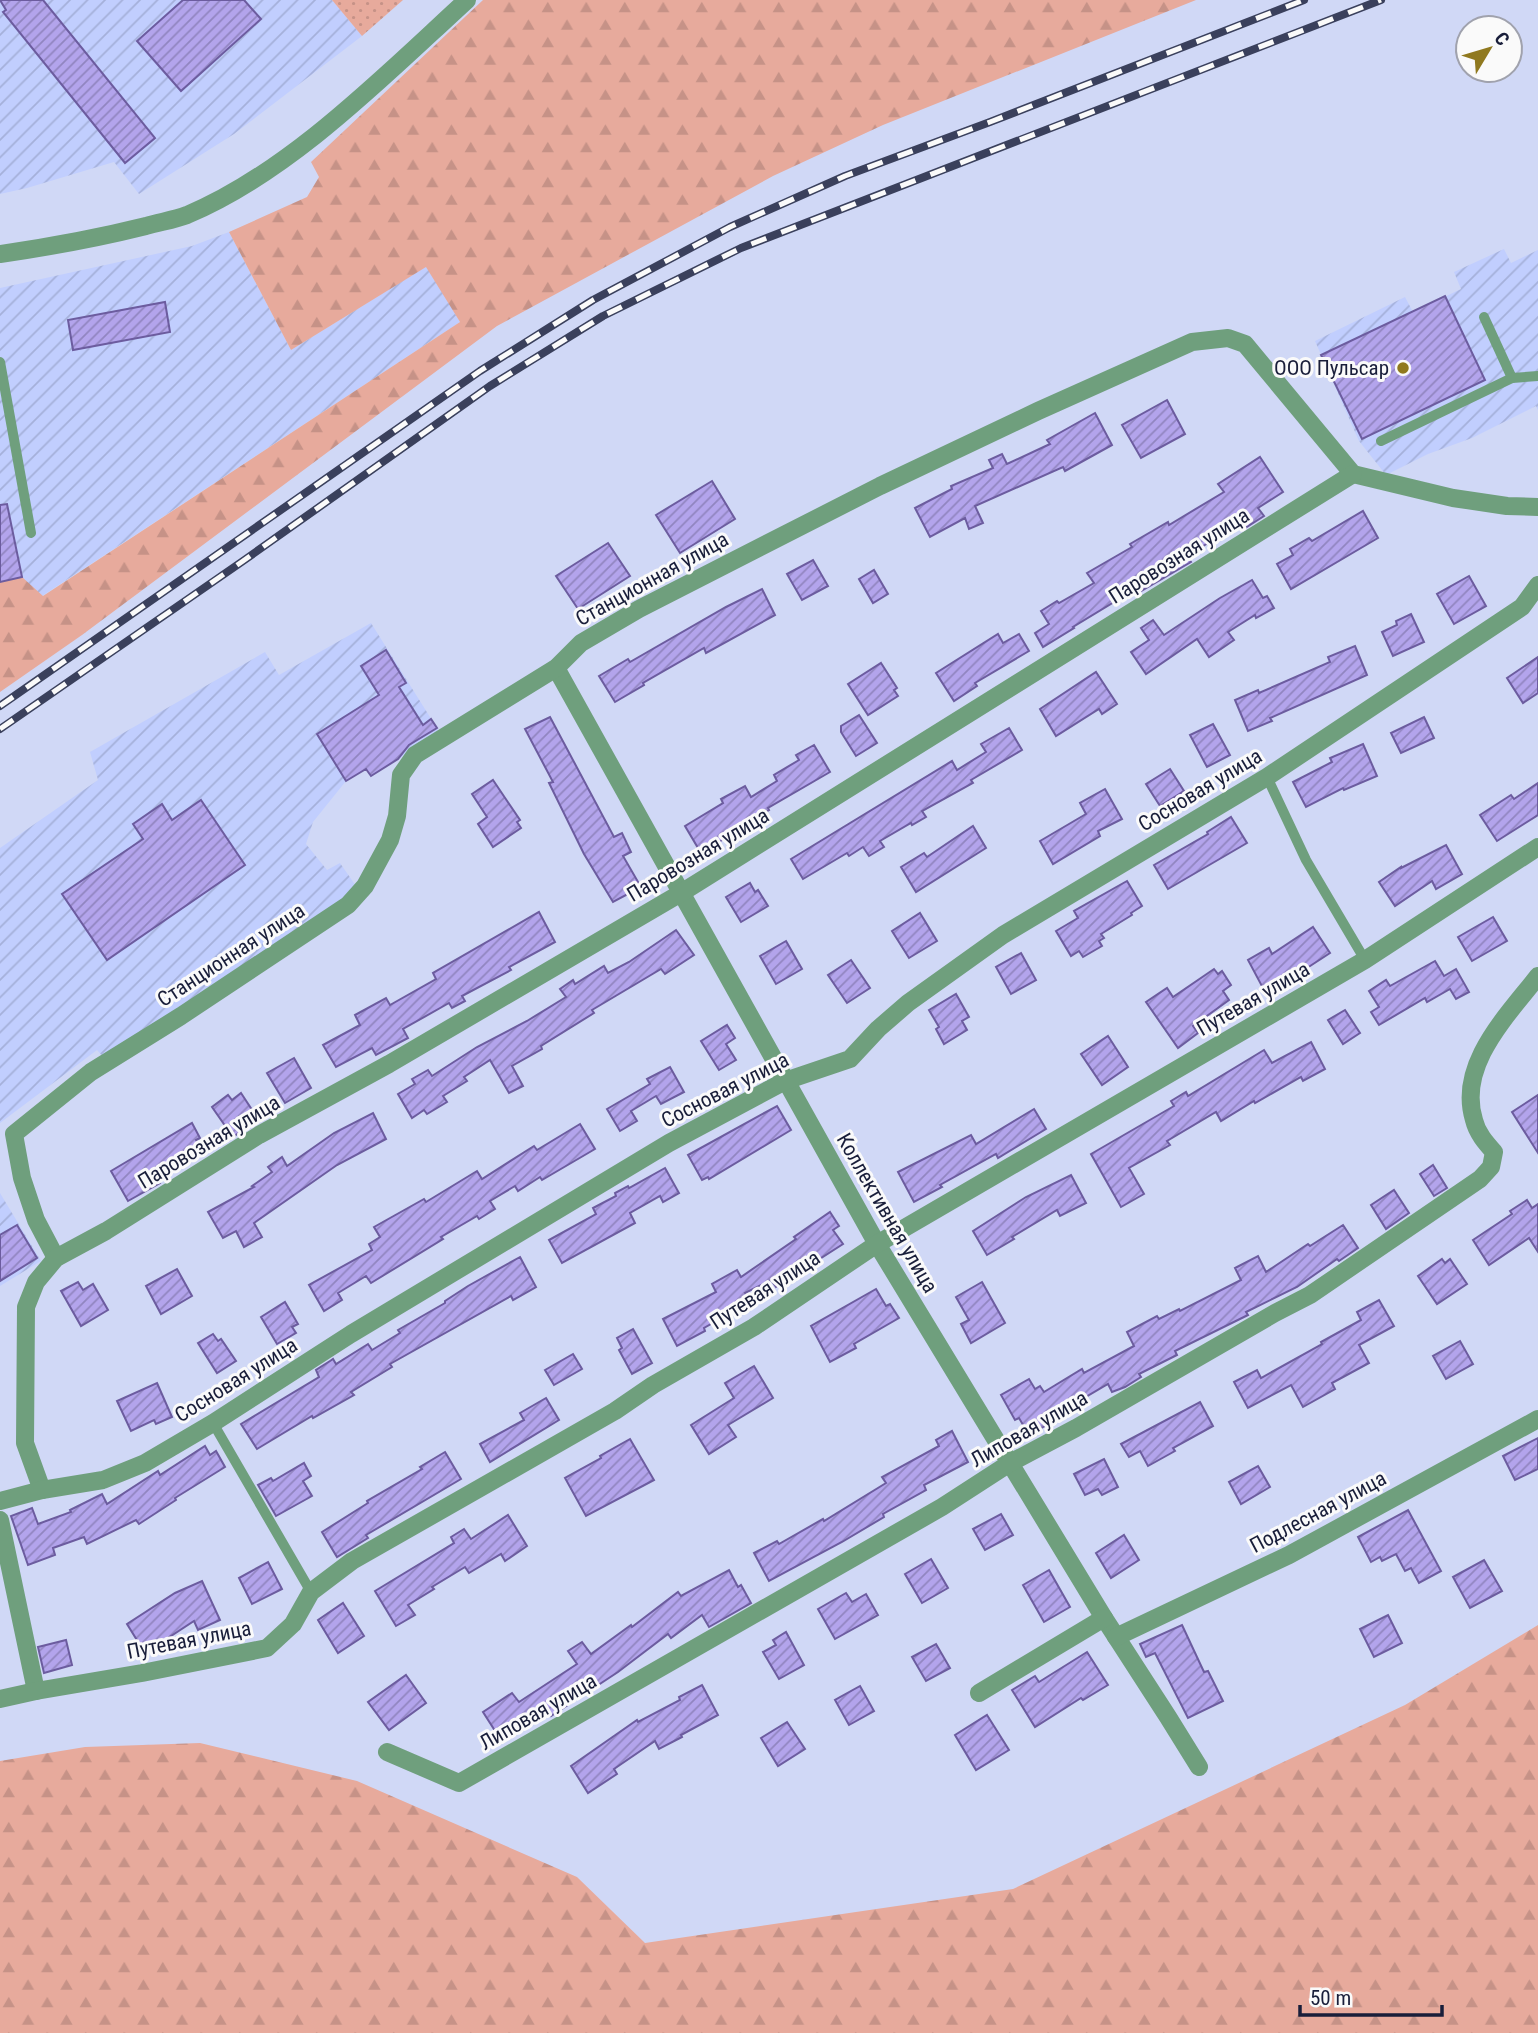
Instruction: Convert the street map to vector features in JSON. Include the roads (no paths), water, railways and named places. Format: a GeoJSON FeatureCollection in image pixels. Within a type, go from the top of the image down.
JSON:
{"type":"FeatureCollection","features":[{"type":"Feature","properties":{"kind":"street"},"geometry":{"type":"LineString","coordinates":[[0,254],[45,247],[184,216],[227,196],[275,165],[333,121],[467,0]]}},
{"type":"Feature","properties":{"kind":"street","name":"Станционная улица"},"geometry":{"type":"LineString","coordinates":[[56,1258],[36,1220],[22,1178],[14,1134],[91,1072],[348,905],[365,886],[390,840],[397,816],[401,775],[415,755],[556,668],[581,643],[639,609],[763,544],[1026,417],[1192,342],[1228,338],[1245,344],[1353,474]]}},
{"type":"Feature","properties":{"kind":"street"},"geometry":{"type":"LineString","coordinates":[[1353,474],[1453,498],[1507,506],[1538,507]]}},
{"type":"Feature","properties":{"kind":"street","name":"Паровозная улица"},"geometry":{"type":"LineString","coordinates":[[56,1258],[106,1231],[259,1135],[389,1064],[681,893],[1353,474]]}},
{"type":"Feature","properties":{"kind":"street","name":"Сосновая улица"},"geometry":{"type":"LineString","coordinates":[[0,1501],[42,1490],[103,1480],[145,1463],[351,1334],[669,1143],[785,1081],[850,1059],[878,1029],[908,1003],[1003,935],[1267,777],[1522,607],[1538,585]]}},
{"type":"Feature","properties":{"kind":"street","name":"Коллективная улица"},"geometry":{"type":"LineString","coordinates":[[556,668],[877,1244],[1104,1618],[1199,1767]]}},
{"type":"Feature","properties":{"kind":"street","name":"Путевая улица"},"geometry":{"type":"LineString","coordinates":[[0,1699],[267,1648],[293,1624],[311,1592],[352,1561],[615,1411],[653,1385],[754,1327],[877,1244],[1365,960],[1538,847]]}},
{"type":"Feature","properties":{"kind":"street","name":"Липовая улица"},"geometry":{"type":"LineString","coordinates":[[387,1752],[459,1783],[942,1507],[1010,1463],[1076,1428],[1275,1312],[1310,1295],[1480,1179],[1491,1167],[1494,1152],[1482,1138],[1474,1122],[1471,1104],[1473,1074],[1488,1044],[1538,976]]}},
{"type":"Feature","properties":{"kind":"street"},"geometry":{"type":"LineString","coordinates":[[42,1490],[25,1443],[26,1307],[36,1282],[56,1258]]}},
{"type":"Feature","properties":{"kind":"street","name":"Подлесная улица"},"geometry":{"type":"LineString","coordinates":[[1116,1637],[1289,1555],[1538,1419]]}},
{"type":"Feature","properties":{"kind":"street"},"geometry":{"type":"LineString","coordinates":[[0,1520],[36,1691]]}},
{"type":"Feature","properties":{"kind":"street"},"geometry":{"type":"LineString","coordinates":[[979,1693],[1104,1618]]}},
{"type":"Feature","properties":{"kind":"lane"},"geometry":{"type":"LineString","coordinates":[[1484,317],[1513,379]]}},
{"type":"Feature","properties":{"kind":"lane"},"geometry":{"type":"LineString","coordinates":[[0,362],[31,533]]}},
{"type":"Feature","properties":{"kind":"lane"},"geometry":{"type":"LineString","coordinates":[[1381,441],[1513,379],[1538,376]]}},
{"type":"Feature","properties":{"kind":"lane"},"geometry":{"type":"LineString","coordinates":[[1267,777],[1306,860],[1365,960]]}},
{"type":"Feature","properties":{"kind":"lane"},"geometry":{"type":"LineString","coordinates":[[212,1423],[311,1592]]}},
{"type":"Feature","properties":{"kind":"railway"},"geometry":{"type":"LineString","coordinates":[[0,706],[480,371],[593,300],[730,227],[845,176],[1304,0]]}},
{"type":"Feature","properties":{"kind":"railway"},"geometry":{"type":"LineString","coordinates":[[0,729],[490,386],[603,316],[741,248],[1381,0]]}},
{"type":"Feature","properties":{"kind":"place","name":"ООО Пульсар"},"geometry":{"type":"Point","coordinates":[1403,368]}}]}
